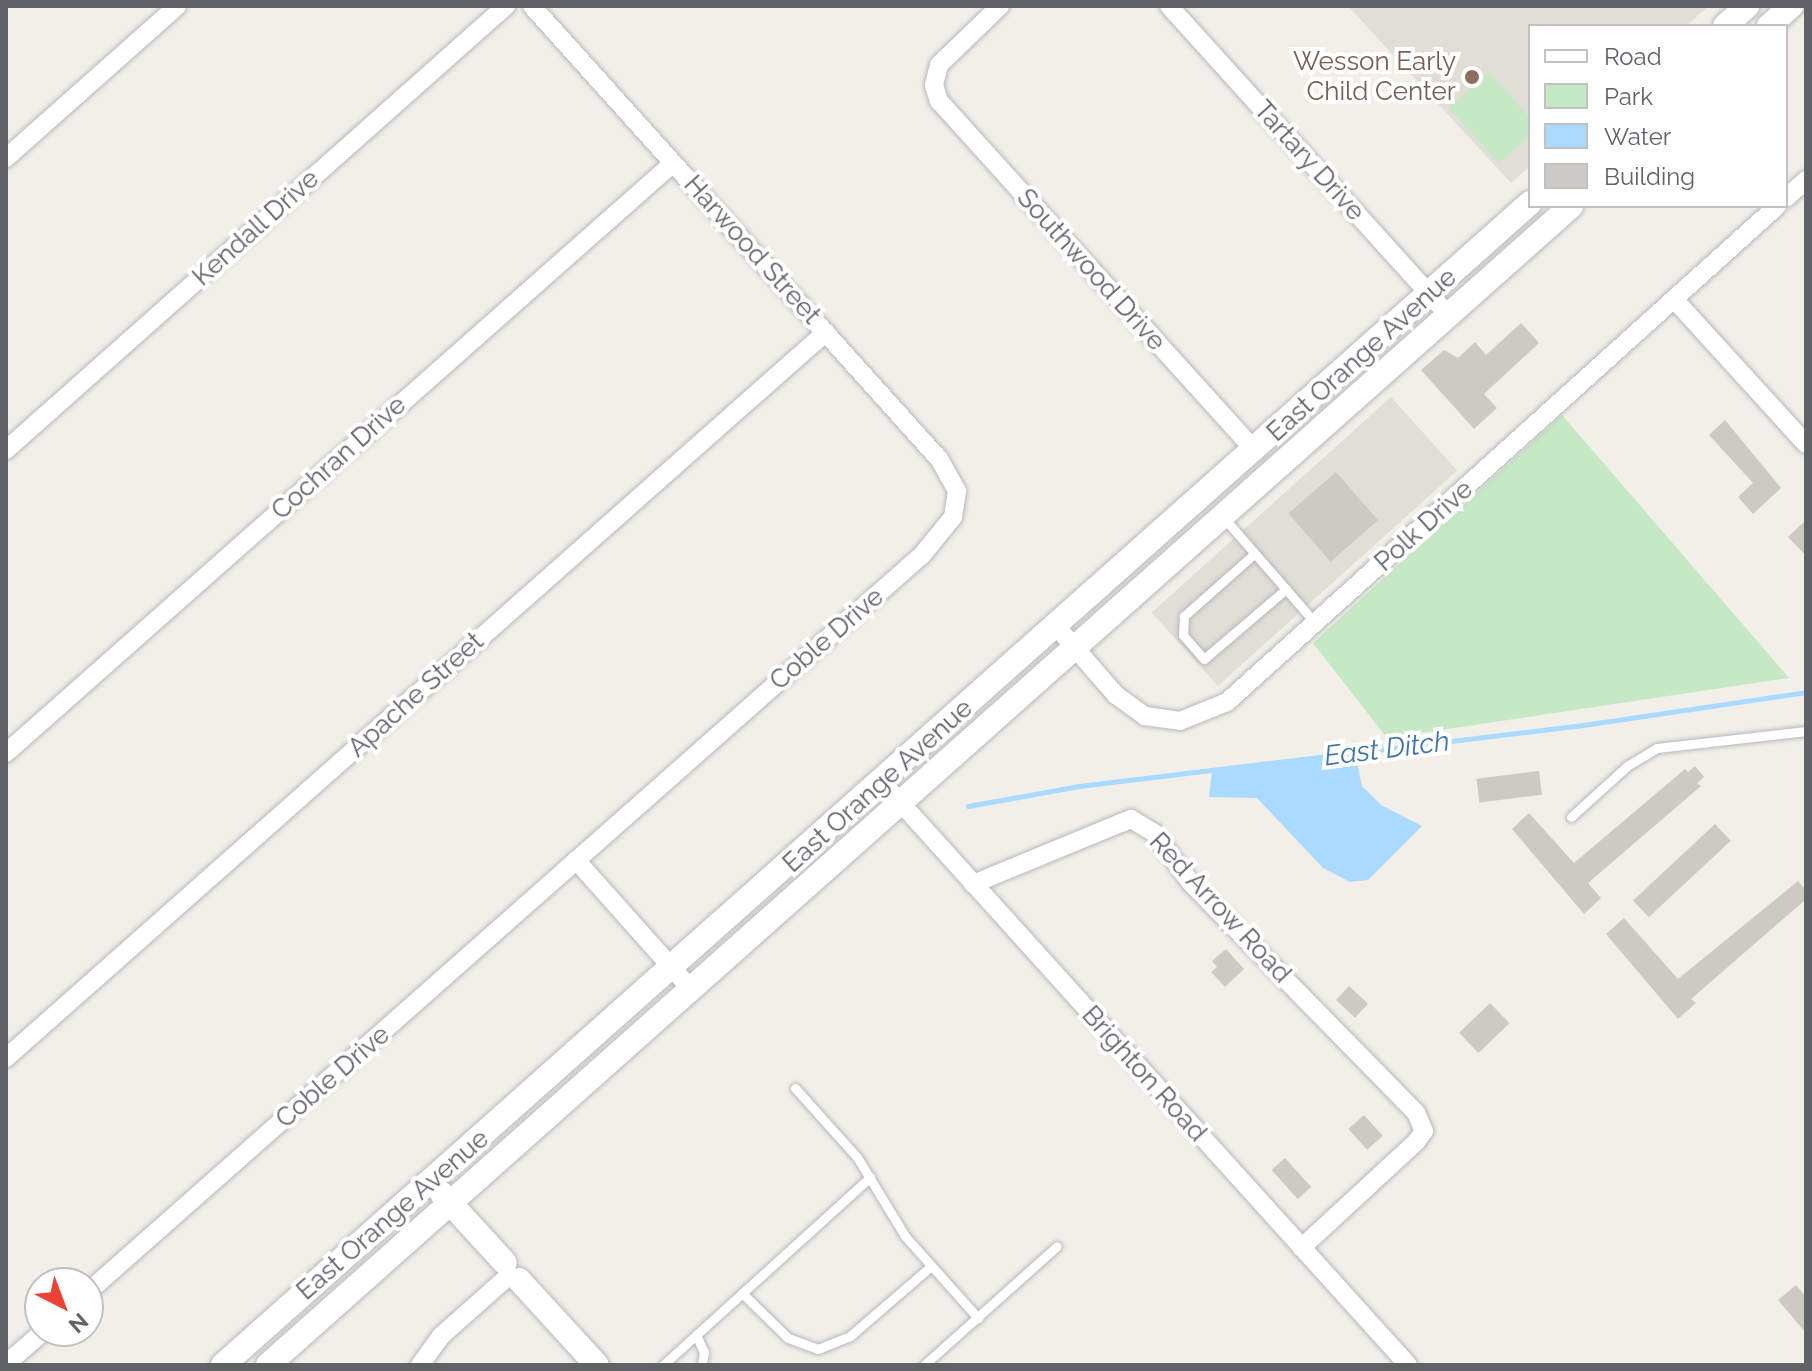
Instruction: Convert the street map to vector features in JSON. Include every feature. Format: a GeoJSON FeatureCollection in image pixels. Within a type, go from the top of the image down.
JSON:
{"type":"FeatureCollection","features":[{"type":"Feature","properties":{"kind":"street"},"geometry":{"type":"LineString","coordinates":[[6,158],[177,6]]}},
{"type":"Feature","properties":{"kind":"street","name":"Kendall Drive"},"geometry":{"type":"LineString","coordinates":[[6,450],[506,6]]}},
{"type":"Feature","properties":{"kind":"street","name":"Harwood Street"},"geometry":{"type":"LineString","coordinates":[[532,6],[939,459],[953,479],[957,503]]}},
{"type":"Feature","properties":{"kind":"street","name":"Southwood Drive"},"geometry":{"type":"LineString","coordinates":[[1000,6],[939,65],[934,85],[939,101],[1255,451]]}},
{"type":"Feature","properties":{"kind":"street","name":"Tartary Drive"},"geometry":{"type":"LineString","coordinates":[[1169,6],[1449,316]]}},
{"type":"Feature","properties":{"kind":"street"},"geometry":{"type":"LineString","coordinates":[[1727,24],[1747,6]]}},
{"type":"Feature","properties":{"kind":"street"},"geometry":{"type":"LineString","coordinates":[[1771,24],[1791,6]]}},
{"type":"Feature","properties":{"kind":"street","name":"Cochran Drive"},"geometry":{"type":"LineString","coordinates":[[6,753],[673,163]]}},
{"type":"Feature","properties":{"kind":"street"},"geometry":{"type":"LineString","coordinates":[[1788,196],[1806,180]]}},
{"type":"Feature","properties":{"kind":"street","name":"East Orange Avenue"},"geometry":{"type":"LineString","coordinates":[[223,1365],[1255,451],[1528,205]]}},
{"type":"Feature","properties":{"kind":"street","name":"East Orange Avenue"},"geometry":{"type":"LineString","coordinates":[[268,1365],[902,805],[1569,208]]}},
{"type":"Feature","properties":{"kind":"street","name":"Polk Drive"},"geometry":{"type":"LineString","coordinates":[[1057,627],[1128,706],[1145,716],[1180,721],[1227,702],[1775,208]]}},
{"type":"Feature","properties":{"kind":"street"},"geometry":{"type":"LineString","coordinates":[[1674,299],[1806,444]]}},
{"type":"Feature","properties":{"kind":"street","name":"Apache Street"},"geometry":{"type":"LineString","coordinates":[[6,1058],[826,332]]}},
{"type":"Feature","properties":{"kind":"street","name":"Coble Drive"},"geometry":{"type":"LineString","coordinates":[[104,1278],[922,555],[948,527],[957,503]]}},
{"type":"Feature","properties":{"kind":"street","name":"Brighton Road"},"geometry":{"type":"LineString","coordinates":[[882,782],[1408,1365]]}},
{"type":"Feature","properties":{"kind":"street","name":"Red Arrow Road"},"geometry":{"type":"LineString","coordinates":[[973,884],[1131,819],[1154,833],[1191,883],[1423,1126],[1416,1142],[1301,1248]]}},
{"type":"Feature","properties":{"kind":"street"},"geometry":{"type":"LineString","coordinates":[[576,860],[692,990]]}},
{"type":"Feature","properties":{"kind":"street"},"geometry":{"type":"LineString","coordinates":[[430,1182],[509,1274],[597,1365]]}},
{"type":"Feature","properties":{"kind":"street"},"geometry":{"type":"LineString","coordinates":[[420,1365],[441,1336],[509,1274]]}},
{"type":"Feature","properties":{"kind":"street"},"geometry":{"type":"LineString","coordinates":[[6,1364],[26,1347]]}},
{"type":"Feature","properties":{"kind":"lane"},"geometry":{"type":"LineString","coordinates":[[1224,518],[1316,624]]}},
{"type":"Feature","properties":{"kind":"lane"},"geometry":{"type":"LineString","coordinates":[[1254,554],[1184,616],[1183,635],[1204,659],[1286,589]]}},
{"type":"Feature","properties":{"kind":"lane"},"geometry":{"type":"LineString","coordinates":[[1571,817],[1627,766],[1657,748],[1806,731]]}},
{"type":"Feature","properties":{"kind":"lane"},"geometry":{"type":"LineString","coordinates":[[795,1088],[870,1177],[881,1201],[931,1266],[978,1318]]}},
{"type":"Feature","properties":{"kind":"lane"},"geometry":{"type":"LineString","coordinates":[[667,1363],[870,1177]]}},
{"type":"Feature","properties":{"kind":"lane"},"geometry":{"type":"LineString","coordinates":[[924,1365],[1057,1246]]}},
{"type":"Feature","properties":{"kind":"lane"},"geometry":{"type":"LineString","coordinates":[[742,1293],[788,1338],[818,1349],[850,1336],[931,1266]]}},
{"type":"Feature","properties":{"kind":"lane"},"geometry":{"type":"LineString","coordinates":[[696,1335],[704,1352],[702,1365]]}},
{"type":"Feature","properties":{"kind":"shaded area","name":"Wesson Early Child Center"},"geometry":{"type":"Polygon","coordinates":[[[1348,6],[1709,6],[1688,24],[1528,24],[1528,168],[1511,183],[1348,6]]]}},
{"type":"Feature","properties":{"kind":"shaded area"},"geometry":{"type":"Polygon","coordinates":[[[1391,397],[1457,471],[1218,686],[1152,612],[1391,397]]]}},
{"type":"Feature","properties":{"kind":"green space"},"geometry":{"type":"Polygon","coordinates":[[[1489,72],[1528,116],[1528,137],[1499,163],[1449,108],[1489,72]]]}},
{"type":"Feature","properties":{"kind":"green space"},"geometry":{"type":"Polygon","coordinates":[[[1562,415],[1789,678],[1387,738],[1313,643],[1562,415]]]}},
{"type":"Feature","properties":{"kind":"water"},"geometry":{"type":"Polygon","coordinates":[[[1355,753],[1362,786],[1381,805],[1422,826],[1368,880],[1350,882],[1323,868],[1257,798],[1209,797],[1212,770],[1355,753]]]}},
{"type":"Feature","properties":{"kind":"building"},"geometry":{"type":"Polygon","coordinates":[[[1521,323],[1539,343],[1484,394],[1497,408],[1474,429],[1421,370],[1444,350],[1458,358],[1475,342],[1486,355],[1521,323]]]}},
{"type":"Feature","properties":{"kind":"building"},"geometry":{"type":"Polygon","coordinates":[[[1725,420],[1781,488],[1753,514],[1738,497],[1753,483],[1709,435],[1725,420]]]}},
{"type":"Feature","properties":{"kind":"building"},"geometry":{"type":"Polygon","coordinates":[[[1336,472],[1378,520],[1330,562],[1288,513],[1336,472]]]}},
{"type":"Feature","properties":{"kind":"building"},"geometry":{"type":"Polygon","coordinates":[[[1806,520],[1806,556],[1788,537],[1806,520]]]}},
{"type":"Feature","properties":{"kind":"building"},"geometry":{"type":"Polygon","coordinates":[[[1695,766],[1704,777],[1697,783],[1701,786],[1588,883],[1601,898],[1584,914],[1512,829],[1529,813],[1574,863],[1685,769],[1688,772],[1695,766]]]}},
{"type":"Feature","properties":{"kind":"building"},"geometry":{"type":"Polygon","coordinates":[[[1539,771],[1542,795],[1479,802],[1476,779],[1539,771]]]}},
{"type":"Feature","properties":{"kind":"building"},"geometry":{"type":"Polygon","coordinates":[[[1715,824],[1731,841],[1649,917],[1633,900],[1715,824]]]}},
{"type":"Feature","properties":{"kind":"building"},"geometry":{"type":"Polygon","coordinates":[[[1798,881],[1806,890],[1804,901],[1691,999],[1696,1003],[1678,1019],[1606,934],[1624,918],[1678,979],[1798,881]]]}},
{"type":"Feature","properties":{"kind":"building"},"geometry":{"type":"Polygon","coordinates":[[[1226,949],[1244,969],[1225,987],[1211,972],[1217,967],[1212,961],[1226,949]]]}},
{"type":"Feature","properties":{"kind":"building"},"geometry":{"type":"Polygon","coordinates":[[[1349,986],[1368,1004],[1355,1018],[1336,1000],[1349,986]]]}},
{"type":"Feature","properties":{"kind":"building"},"geometry":{"type":"Polygon","coordinates":[[[1490,1003],[1509,1023],[1479,1053],[1459,1033],[1490,1003]]]}},
{"type":"Feature","properties":{"kind":"building"},"geometry":{"type":"Polygon","coordinates":[[[1364,1115],[1383,1136],[1367,1150],[1348,1129],[1364,1115]]]}},
{"type":"Feature","properties":{"kind":"building"},"geometry":{"type":"Polygon","coordinates":[[[1285,1158],[1311,1187],[1298,1199],[1272,1170],[1285,1158]]]}},
{"type":"Feature","properties":{"kind":"building"},"geometry":{"type":"Polygon","coordinates":[[[1796,1285],[1806,1297],[1806,1333],[1778,1300],[1796,1285]]]}},
{"type":"Feature","properties":{"kind":"waterway","name":"East Ditch"},"geometry":{"type":"LineString","coordinates":[[968,806],[1079,786],[1583,725],[1806,692]]}},
{"type":"Feature","properties":{"kind":"place","name":"Wesson Early Child Center"},"geometry":{"type":"Point","coordinates":[1472,77]}}]}
